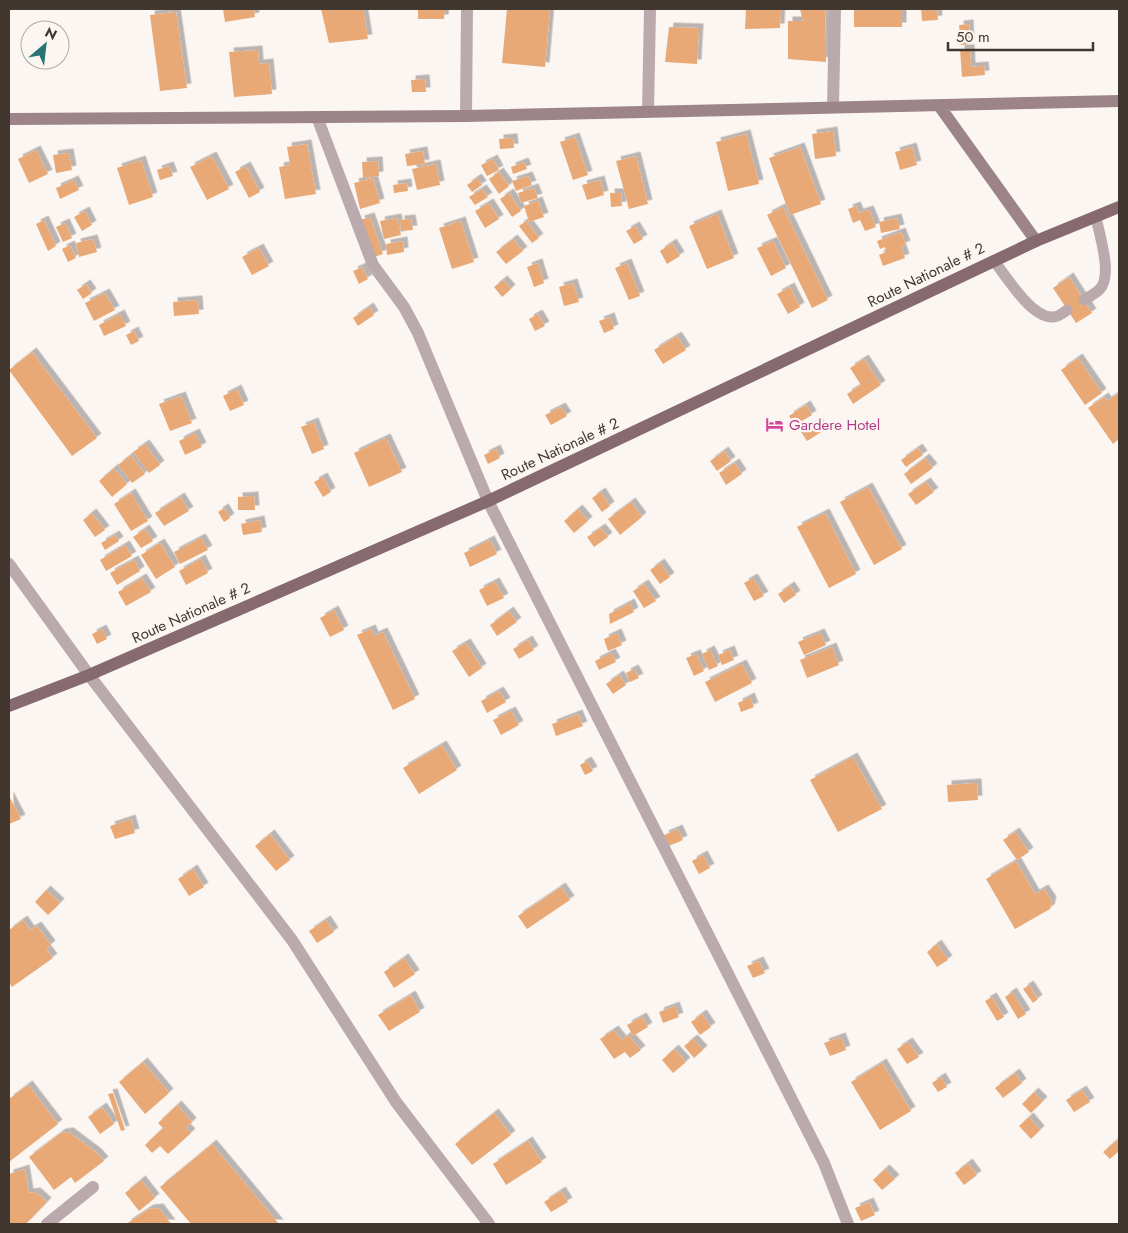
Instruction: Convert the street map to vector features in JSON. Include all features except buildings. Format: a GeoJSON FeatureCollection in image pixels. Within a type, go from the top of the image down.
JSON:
{"type":"FeatureCollection","features":[{"type":"Feature","properties":{"kind":"main road"},"geometry":{"type":"LineString","coordinates":[[9,119],[466,116],[833,106],[940,106],[1119,101]]}},
{"type":"Feature","properties":{"kind":"main road"},"geometry":{"type":"LineString","coordinates":[[940,106],[1036,240]]}},
{"type":"Feature","properties":{"kind":"main road","name":"Route Nationale # 2"},"geometry":{"type":"LineString","coordinates":[[9,706],[89,675],[488,501],[1036,240],[1119,207]]}},
{"type":"Feature","properties":{"kind":"street"},"geometry":{"type":"LineString","coordinates":[[466,116],[467,9]]}},
{"type":"Feature","properties":{"kind":"street"},"geometry":{"type":"LineString","coordinates":[[648,111],[650,9]]}},
{"type":"Feature","properties":{"kind":"street"},"geometry":{"type":"LineString","coordinates":[[833,106],[835,9]]}},
{"type":"Feature","properties":{"kind":"street"},"geometry":{"type":"LineString","coordinates":[[317,117],[373,265],[404,307],[418,333],[488,501],[824,1163],[848,1224]]}},
{"type":"Feature","properties":{"kind":"street"},"geometry":{"type":"LineString","coordinates":[[9,564],[89,675],[292,940],[396,1102],[489,1224]]}},
{"type":"Feature","properties":{"kind":"street"},"geometry":{"type":"LineString","coordinates":[[47,1224],[93,1186]]}},
{"type":"Feature","properties":{"kind":"lane"},"geometry":{"type":"LineString","coordinates":[[1084,300],[1101,289],[1105,278],[1105,264],[1096,217]]}},
{"type":"Feature","properties":{"kind":"lane"},"geometry":{"type":"LineString","coordinates":[[994,261],[1033,310],[1043,315],[1055,317],[1067,310]]}},
{"type":"Feature","properties":{"kind":"place","name":"Gardere Hotel"},"geometry":{"type":"Point","coordinates":[775,425]}}]}
